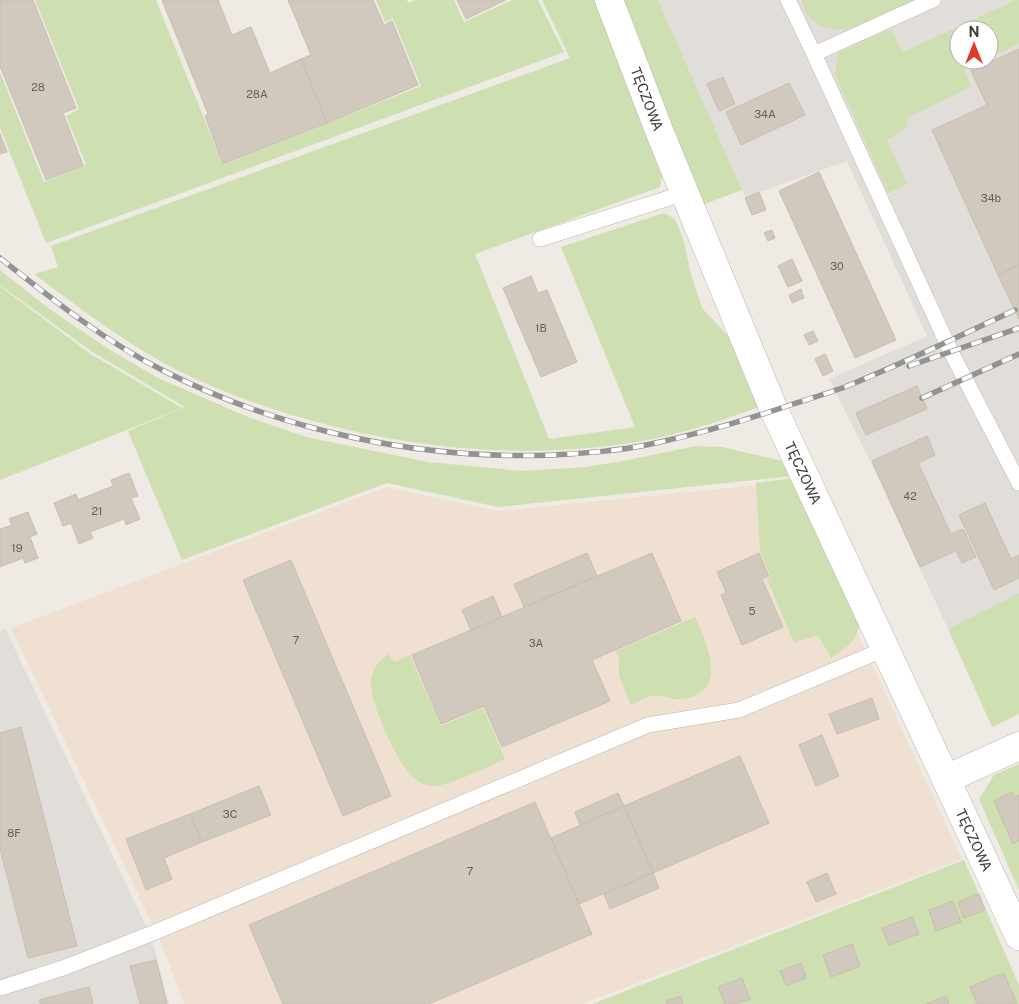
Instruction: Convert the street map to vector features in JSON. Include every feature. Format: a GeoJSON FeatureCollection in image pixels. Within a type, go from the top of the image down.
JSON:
{"type":"FeatureCollection","features":[{"type":"Feature","properties":{"kind":"street","name":"TĘCZOWA"},"geometry":{"type":"LineString","coordinates":[[610,0],[685,193],[774,410],[1019,936]]}},
{"type":"Feature","properties":{"kind":"street"},"geometry":{"type":"LineString","coordinates":[[946,779],[1019,746]]}},
{"type":"Feature","properties":{"kind":"lane"},"geometry":{"type":"LineString","coordinates":[[788,0],[951,352],[1019,483]]}},
{"type":"Feature","properties":{"kind":"lane"},"geometry":{"type":"LineString","coordinates":[[814,54],[933,0]]}},
{"type":"Feature","properties":{"kind":"lane"},"geometry":{"type":"LineString","coordinates":[[540,239],[685,193]]}},
{"type":"Feature","properties":{"kind":"lane"},"geometry":{"type":"LineString","coordinates":[[0,988],[63,968],[144,936],[648,725],[739,710],[885,649]]}},
{"type":"Feature","properties":{"kind":"shaded area"},"geometry":{"type":"Polygon","coordinates":[[[658,0],[1019,0],[1019,593],[948,629],[870,461],[829,379],[927,336],[847,161],[745,197],[658,0]]]}},
{"type":"Feature","properties":{"kind":"shaded area"},"geometry":{"type":"Polygon","coordinates":[[[972,0],[1015,0],[972,20],[949,20],[949,31],[903,52],[895,36],[972,0]]]}},
{"type":"Feature","properties":{"kind":"shaded area"},"geometry":{"type":"Polygon","coordinates":[[[788,482],[962,859],[582,1004],[184,1004],[162,945],[11,628],[387,487],[497,511],[788,482]]]}},
{"type":"Feature","properties":{"kind":"shaded area"},"geometry":{"type":"Polygon","coordinates":[[[5,628],[145,924],[154,946],[169,1004],[0,1004],[0,631],[5,628]]]}},
{"type":"Feature","properties":{"kind":"green space"},"geometry":{"type":"Polygon","coordinates":[[[35,0],[156,0],[223,165],[421,86],[393,19],[385,22],[376,0],[407,0],[408,3],[416,0],[454,0],[464,22],[512,0],[538,0],[564,52],[46,243],[0,128],[0,72],[44,182],[86,164],[66,116],[79,109],[35,0]]]}},
{"type":"Feature","properties":{"kind":"green space"},"geometry":{"type":"Polygon","coordinates":[[[542,0],[595,0],[662,177],[660,187],[475,254],[549,439],[635,427],[561,247],[664,213],[675,219],[684,241],[690,271],[702,308],[729,337],[759,407],[671,435],[617,445],[574,449],[531,451],[487,450],[401,440],[317,422],[261,405],[204,383],[162,362],[129,342],[34,274],[58,267],[51,246],[570,58],[542,0]]]}},
{"type":"Feature","properties":{"kind":"green space"},"geometry":{"type":"Polygon","coordinates":[[[622,0],[658,0],[742,190],[699,206],[622,0]]]}},
{"type":"Feature","properties":{"kind":"green space"},"geometry":{"type":"Polygon","coordinates":[[[801,0],[916,0],[875,20],[845,29],[831,29],[818,24],[807,14],[801,0]]]}},
{"type":"Feature","properties":{"kind":"green space"},"geometry":{"type":"Polygon","coordinates":[[[1015,0],[1019,0],[1019,44],[999,53],[999,20],[972,20],[1015,0]]]}},
{"type":"Feature","properties":{"kind":"green space"},"geometry":{"type":"Polygon","coordinates":[[[891,29],[903,52],[949,31],[949,70],[964,70],[971,87],[908,117],[906,128],[887,140],[907,184],[888,193],[835,74],[838,53],[891,29]]]}},
{"type":"Feature","properties":{"kind":"green space"},"geometry":{"type":"Polygon","coordinates":[[[0,270],[48,308],[107,348],[158,378],[248,417],[306,437],[428,462],[522,471],[585,467],[696,446],[722,447],[787,462],[792,476],[498,507],[387,483],[182,560],[128,431],[185,407],[91,351],[0,285],[0,270]]]}},
{"type":"Feature","properties":{"kind":"green space"},"geometry":{"type":"Polygon","coordinates":[[[0,286],[89,353],[182,408],[0,480],[0,286]]]}},
{"type":"Feature","properties":{"kind":"green space"},"geometry":{"type":"Polygon","coordinates":[[[794,478],[859,624],[853,640],[831,658],[818,635],[794,643],[767,579],[771,577],[760,552],[756,483],[794,478]]]}},
{"type":"Feature","properties":{"kind":"green space"},"geometry":{"type":"Polygon","coordinates":[[[1019,593],[1019,714],[992,727],[948,629],[1019,593]]]}},
{"type":"Feature","properties":{"kind":"green space"},"geometry":{"type":"Polygon","coordinates":[[[695,617],[709,653],[711,677],[706,687],[698,694],[683,699],[652,696],[631,705],[619,676],[619,658],[616,651],[695,617]]]}},
{"type":"Feature","properties":{"kind":"green space"},"geometry":{"type":"Polygon","coordinates":[[[388,654],[394,662],[410,655],[441,726],[483,708],[505,759],[468,776],[438,786],[427,785],[414,778],[397,756],[377,712],[374,700],[371,682],[374,669],[388,654]]]}},
{"type":"Feature","properties":{"kind":"green space"},"geometry":{"type":"Polygon","coordinates":[[[1019,764],[1019,890],[979,799],[994,775],[1019,764]]]}},
{"type":"Feature","properties":{"kind":"green space"},"geometry":{"type":"Polygon","coordinates":[[[964,860],[1019,985],[1019,1004],[592,1004],[964,860]]]}},
{"type":"Feature","properties":{"kind":"building"},"geometry":{"type":"Polygon","coordinates":[[[0,0],[33,0],[76,108],[63,113],[83,165],[46,180],[0,66],[0,0]]]}},
{"type":"Feature","properties":{"kind":"building"},"geometry":{"type":"Polygon","coordinates":[[[162,0],[218,0],[232,35],[251,27],[270,73],[301,59],[327,123],[223,164],[205,116],[208,114],[162,0]]]}},
{"type":"Feature","properties":{"kind":"building"},"geometry":{"type":"Polygon","coordinates":[[[288,0],[373,0],[384,25],[392,21],[418,85],[327,123],[301,59],[311,55],[288,0]]]}},
{"type":"Feature","properties":{"kind":"building"},"geometry":{"type":"Polygon","coordinates":[[[457,0],[506,0],[466,19],[457,0]]]}},
{"type":"Feature","properties":{"kind":"building"},"geometry":{"type":"Polygon","coordinates":[[[1019,49],[1019,265],[998,275],[932,130],[987,105],[971,71],[999,70],[999,58],[1019,49]]]}},
{"type":"Feature","properties":{"kind":"building"},"geometry":{"type":"Polygon","coordinates":[[[723,77],[735,104],[719,111],[707,84],[723,77]]]}},
{"type":"Feature","properties":{"kind":"building"},"geometry":{"type":"Polygon","coordinates":[[[789,83],[805,115],[741,145],[726,112],[789,83]]]}},
{"type":"Feature","properties":{"kind":"building"},"geometry":{"type":"Polygon","coordinates":[[[0,134],[7,152],[0,154],[0,134]]]}},
{"type":"Feature","properties":{"kind":"building"},"geometry":{"type":"Polygon","coordinates":[[[819,172],[896,340],[855,358],[779,191],[819,172]]]}},
{"type":"Feature","properties":{"kind":"building"},"geometry":{"type":"Polygon","coordinates":[[[759,192],[766,210],[752,215],[745,198],[759,192]]]}},
{"type":"Feature","properties":{"kind":"building"},"geometry":{"type":"Polygon","coordinates":[[[772,230],[775,238],[768,241],[764,233],[772,230]]]}},
{"type":"Feature","properties":{"kind":"building"},"geometry":{"type":"Polygon","coordinates":[[[792,259],[802,281],[788,287],[778,266],[792,259]]]}},
{"type":"Feature","properties":{"kind":"building"},"geometry":{"type":"Polygon","coordinates":[[[1019,265],[1019,319],[998,275],[1019,265]]]}},
{"type":"Feature","properties":{"kind":"building"},"geometry":{"type":"Polygon","coordinates":[[[531,276],[538,293],[547,290],[577,362],[541,377],[503,288],[531,276]]]}},
{"type":"Feature","properties":{"kind":"building"},"geometry":{"type":"Polygon","coordinates":[[[801,289],[804,298],[792,303],[789,295],[801,289]]]}},
{"type":"Feature","properties":{"kind":"building"},"geometry":{"type":"Polygon","coordinates":[[[813,331],[818,341],[809,345],[804,335],[813,331]]]}},
{"type":"Feature","properties":{"kind":"building"},"geometry":{"type":"Polygon","coordinates":[[[825,354],[833,371],[823,376],[815,359],[825,354]]]}},
{"type":"Feature","properties":{"kind":"building"},"geometry":{"type":"Polygon","coordinates":[[[917,386],[927,409],[866,435],[856,413],[917,386]]]}},
{"type":"Feature","properties":{"kind":"building"},"geometry":{"type":"Polygon","coordinates":[[[927,436],[935,455],[918,463],[951,534],[963,529],[976,557],[962,563],[956,551],[920,567],[872,461],[927,436]]]}},
{"type":"Feature","properties":{"kind":"building"},"geometry":{"type":"Polygon","coordinates":[[[129,473],[138,496],[131,498],[140,519],[126,525],[124,519],[90,532],[93,538],[79,544],[71,523],[63,526],[54,503],[76,494],[78,500],[113,486],[111,480],[129,473]]]}},
{"type":"Feature","properties":{"kind":"building"},"geometry":{"type":"Polygon","coordinates":[[[985,503],[1011,559],[1019,555],[1019,578],[994,590],[959,515],[985,503]]]}},
{"type":"Feature","properties":{"kind":"building"},"geometry":{"type":"Polygon","coordinates":[[[28,512],[37,534],[30,537],[38,558],[25,563],[23,558],[0,567],[0,529],[12,525],[9,519],[28,512]]]}},
{"type":"Feature","properties":{"kind":"building"},"geometry":{"type":"Polygon","coordinates":[[[587,553],[597,576],[524,607],[514,584],[587,553]]]}},
{"type":"Feature","properties":{"kind":"building"},"geometry":{"type":"Polygon","coordinates":[[[652,553],[681,621],[592,660],[610,701],[502,747],[484,706],[441,724],[412,655],[652,553]]]}},
{"type":"Feature","properties":{"kind":"building"},"geometry":{"type":"Polygon","coordinates":[[[759,553],[769,576],[762,579],[783,627],[742,645],[721,595],[726,592],[717,572],[759,553]]]}},
{"type":"Feature","properties":{"kind":"building"},"geometry":{"type":"Polygon","coordinates":[[[291,560],[391,796],[343,816],[243,580],[291,560]]]}},
{"type":"Feature","properties":{"kind":"building"},"geometry":{"type":"Polygon","coordinates":[[[493,596],[502,617],[471,630],[462,610],[493,596]]]}},
{"type":"Feature","properties":{"kind":"building"},"geometry":{"type":"Polygon","coordinates":[[[872,698],[879,719],[837,734],[829,714],[872,698]]]}},
{"type":"Feature","properties":{"kind":"building"},"geometry":{"type":"Polygon","coordinates":[[[21,727],[77,946],[28,958],[0,848],[0,733],[21,727]]]}},
{"type":"Feature","properties":{"kind":"building"},"geometry":{"type":"Polygon","coordinates":[[[822,735],[839,776],[816,786],[799,745],[822,735]]]}},
{"type":"Feature","properties":{"kind":"building"},"geometry":{"type":"Polygon","coordinates":[[[740,756],[769,823],[653,873],[624,806],[740,756]]]}},
{"type":"Feature","properties":{"kind":"building"},"geometry":{"type":"Polygon","coordinates":[[[259,786],[271,815],[202,842],[190,814],[259,786]]]}},
{"type":"Feature","properties":{"kind":"building"},"geometry":{"type":"Polygon","coordinates":[[[1012,792],[1015,798],[1019,795],[1019,841],[1013,844],[994,801],[1012,792]]]}},
{"type":"Feature","properties":{"kind":"building"},"geometry":{"type":"Polygon","coordinates":[[[618,793],[624,806],[580,825],[575,812],[618,793]]]}},
{"type":"Feature","properties":{"kind":"building"},"geometry":{"type":"Polygon","coordinates":[[[535,802],[592,934],[429,1004],[283,1004],[249,925],[535,802]]]}},
{"type":"Feature","properties":{"kind":"building"},"geometry":{"type":"Polygon","coordinates":[[[624,806],[653,873],[579,904],[551,838],[624,806]]]}},
{"type":"Feature","properties":{"kind":"building"},"geometry":{"type":"Polygon","coordinates":[[[190,814],[202,842],[164,858],[172,879],[146,890],[126,839],[190,814]]]}},
{"type":"Feature","properties":{"kind":"building"},"geometry":{"type":"Polygon","coordinates":[[[653,873],[659,888],[610,909],[604,894],[653,873]]]}},
{"type":"Feature","properties":{"kind":"building"},"geometry":{"type":"Polygon","coordinates":[[[827,873],[836,894],[816,902],[807,882],[827,873]]]}},
{"type":"Feature","properties":{"kind":"building"},"geometry":{"type":"Polygon","coordinates":[[[979,894],[985,910],[964,918],[958,902],[979,894]]]}},
{"type":"Feature","properties":{"kind":"building"},"geometry":{"type":"Polygon","coordinates":[[[953,901],[961,922],[936,931],[929,910],[953,901]]]}},
{"type":"Feature","properties":{"kind":"building"},"geometry":{"type":"Polygon","coordinates":[[[912,917],[919,934],[889,945],[882,928],[912,917]]]}},
{"type":"Feature","properties":{"kind":"building"},"geometry":{"type":"Polygon","coordinates":[[[852,944],[860,966],[831,977],[823,955],[852,944]]]}},
{"type":"Feature","properties":{"kind":"building"},"geometry":{"type":"Polygon","coordinates":[[[156,960],[167,1004],[140,1004],[130,966],[156,960]]]}},
{"type":"Feature","properties":{"kind":"building"},"geometry":{"type":"Polygon","coordinates":[[[801,963],[806,978],[786,986],[780,971],[801,963]]]}},
{"type":"Feature","properties":{"kind":"building"},"geometry":{"type":"Polygon","coordinates":[[[1004,973],[1017,1004],[977,1004],[970,987],[1004,973]]]}},
{"type":"Feature","properties":{"kind":"building"},"geometry":{"type":"Polygon","coordinates":[[[742,978],[750,999],[735,1004],[725,1004],[718,987],[742,978]]]}},
{"type":"Feature","properties":{"kind":"building"},"geometry":{"type":"Polygon","coordinates":[[[89,987],[93,1004],[41,1004],[39,1000],[89,987]]]}},
{"type":"Feature","properties":{"kind":"building"},"geometry":{"type":"Polygon","coordinates":[[[681,996],[683,1004],[667,1004],[666,1001],[681,996]]]}},
{"type":"Feature","properties":{"kind":"building"},"geometry":{"type":"Polygon","coordinates":[[[946,996],[949,1004],[926,1004],[946,996]]]}},
{"type":"Feature","properties":{"kind":"railway"},"geometry":{"type":"LineString","coordinates":[[0,258],[78,318],[119,346],[162,370],[254,410],[352,437],[452,452],[503,455],[553,455],[615,450],[669,440],[723,426],[850,385],[1015,310]]}},
{"type":"Feature","properties":{"kind":"railway"},"geometry":{"type":"LineString","coordinates":[[909,366],[1019,328]]}},
{"type":"Feature","properties":{"kind":"railway"},"geometry":{"type":"LineString","coordinates":[[922,398],[1019,354]]}}]}
